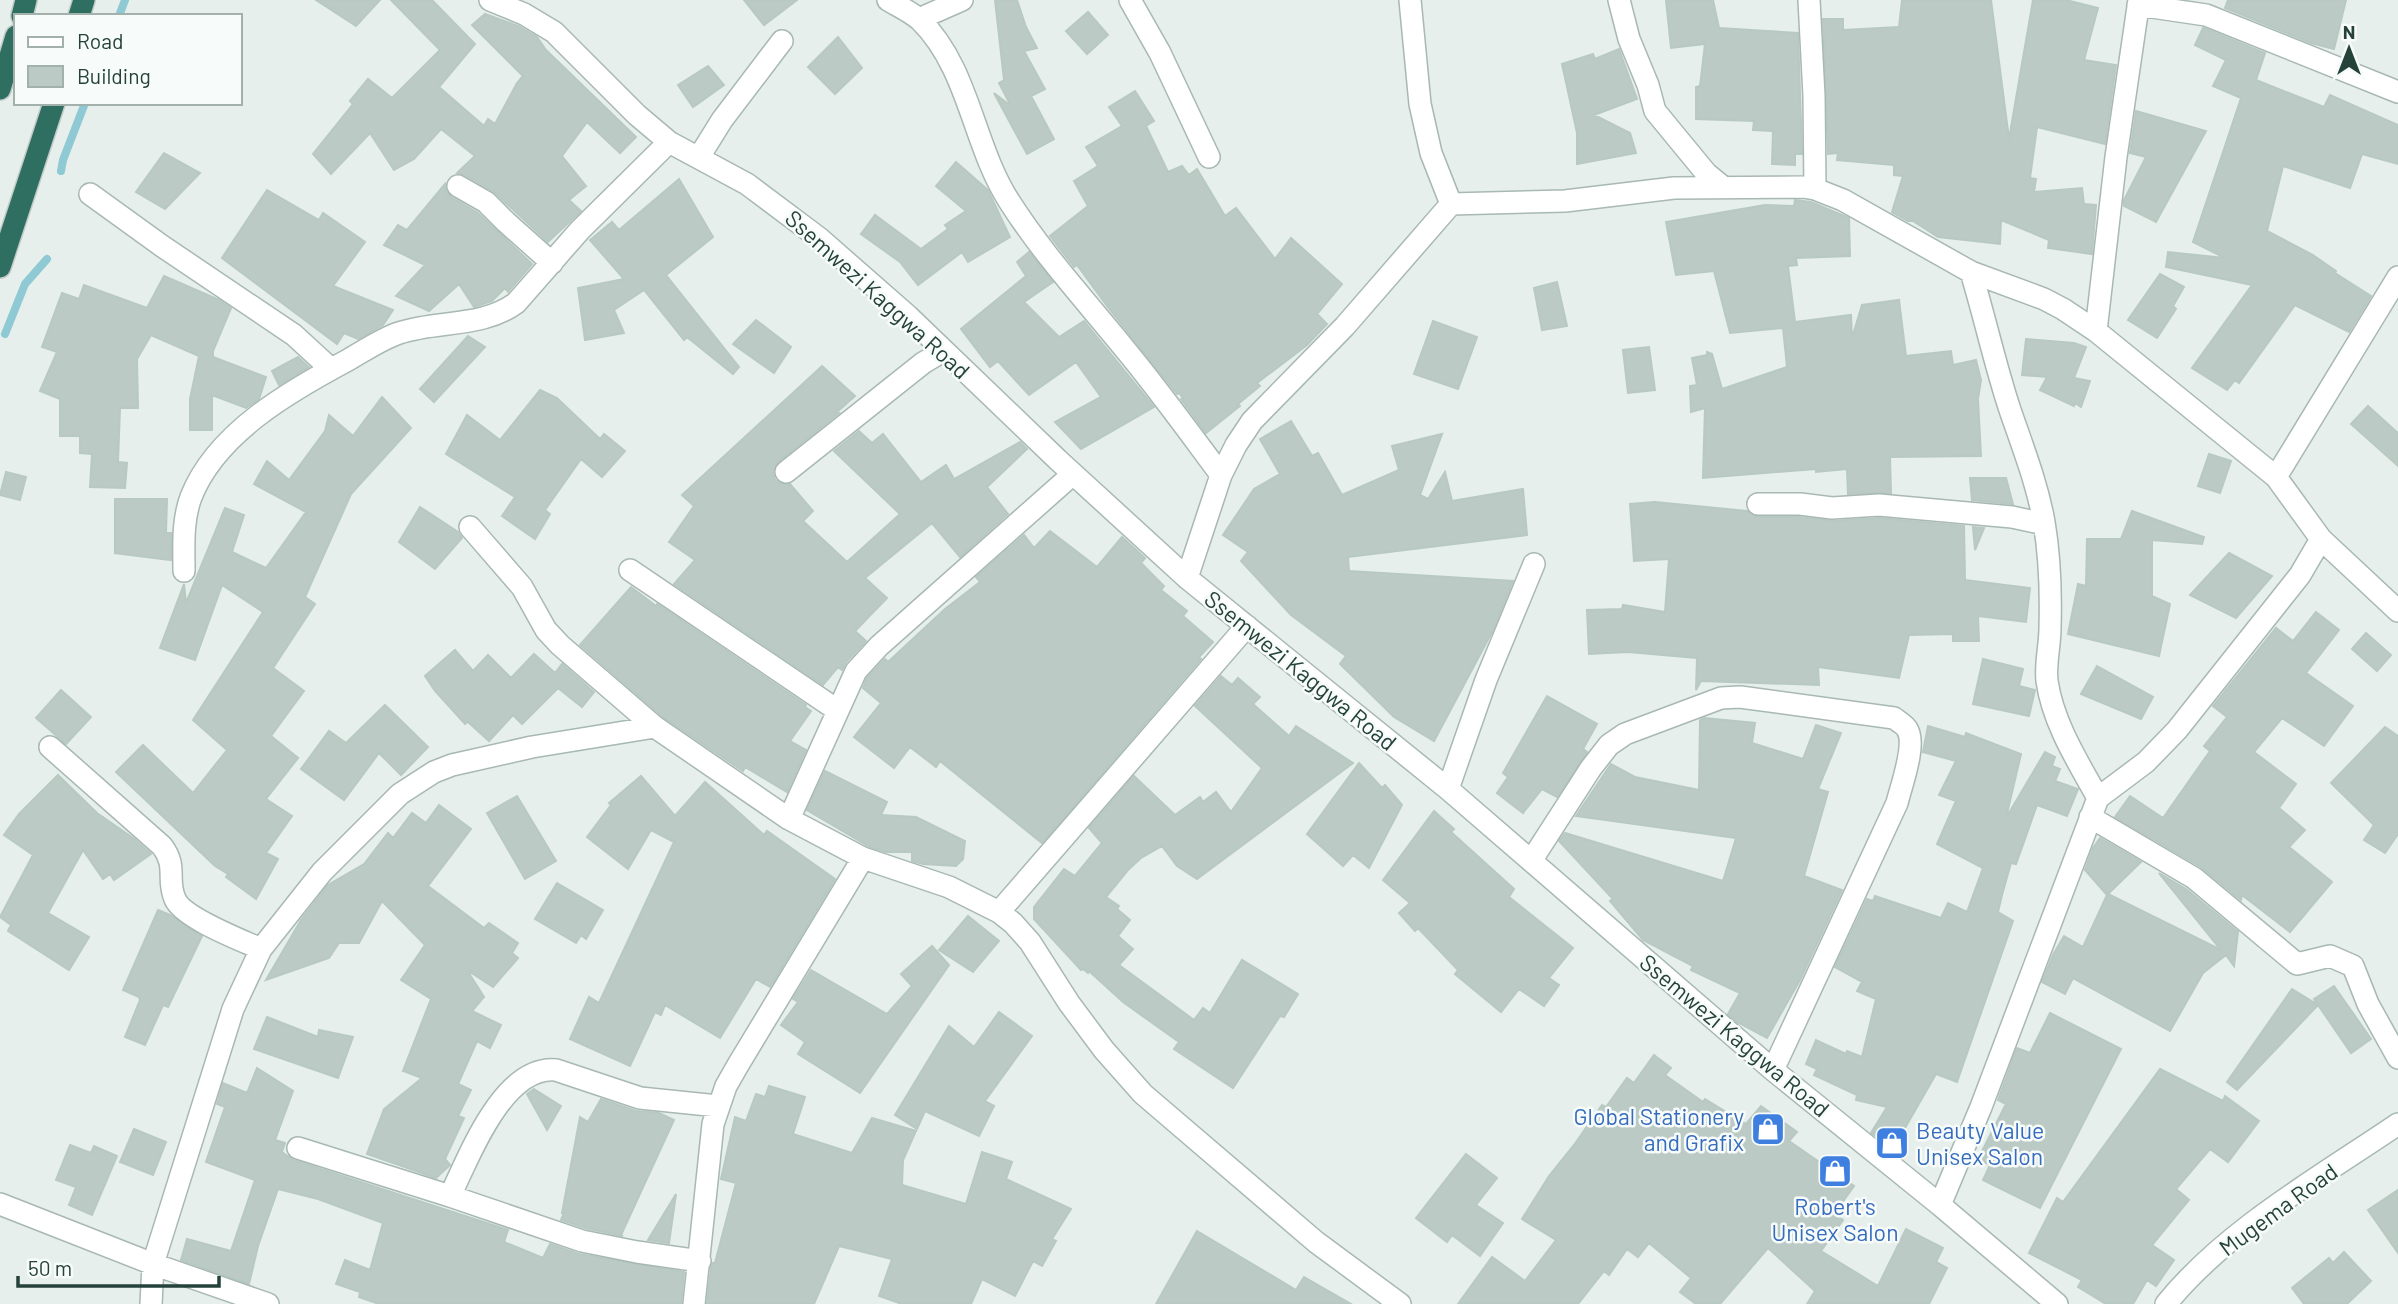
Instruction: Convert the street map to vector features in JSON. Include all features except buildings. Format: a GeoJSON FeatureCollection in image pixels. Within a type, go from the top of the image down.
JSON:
{"type":"FeatureCollection","features":[{"type":"Feature","properties":{"kind":"highway"},"geometry":{"type":"LineString","coordinates":[[0,89],[14,43]]}},
{"type":"Feature","properties":{"kind":"highway"},"geometry":{"type":"LineString","coordinates":[[0,267],[53,105]]}},
{"type":"Feature","properties":{"kind":"street","name":"Ssemwezi Kaggwa Road"},"geometry":{"type":"LineString","coordinates":[[490,0],[524,14],[554,32],[637,116],[669,142],[747,184],[819,238],[908,316],[1073,474],[1187,578],[1448,789],[1773,1070],[2057,1304]]}},
{"type":"Feature","properties":{"kind":"street"},"geometry":{"type":"LineString","coordinates":[[888,0],[919,19],[940,46],[966,98],[991,172],[1010,203],[1142,369],[1221,475]]}},
{"type":"Feature","properties":{"kind":"street"},"geometry":{"type":"LineString","coordinates":[[919,19],[962,0]]}},
{"type":"Feature","properties":{"kind":"street"},"geometry":{"type":"LineString","coordinates":[[1130,0],[1160,53],[1209,157]]}},
{"type":"Feature","properties":{"kind":"street"},"geometry":{"type":"LineString","coordinates":[[1410,0],[1420,104],[1431,153],[1451,204]]}},
{"type":"Feature","properties":{"kind":"street"},"geometry":{"type":"LineString","coordinates":[[1619,0],[1629,39],[1648,85],[1655,111],[1706,173],[1723,187]]}},
{"type":"Feature","properties":{"kind":"street"},"geometry":{"type":"LineString","coordinates":[[1809,0],[1815,189]]}},
{"type":"Feature","properties":{"kind":"street"},"geometry":{"type":"LineString","coordinates":[[2096,331],[2117,147],[2139,3],[2206,15],[2398,92]]}},
{"type":"Feature","properties":{"kind":"street"},"geometry":{"type":"LineString","coordinates":[[699,157],[722,120],[782,41]]}},
{"type":"Feature","properties":{"kind":"street"},"geometry":{"type":"LineString","coordinates":[[184,571],[184,530],[190,500],[198,482],[211,463],[256,417],[285,395],[398,334],[420,327],[483,320],[505,311],[516,303],[580,230],[669,142]]}},
{"type":"Feature","properties":{"kind":"street"},"geometry":{"type":"LineString","coordinates":[[458,186],[486,202],[552,263]]}},
{"type":"Feature","properties":{"kind":"street"},"geometry":{"type":"LineString","coordinates":[[1187,578],[1221,475],[1252,421],[1345,326],[1451,204],[1565,201],[1674,188],[1815,189],[1843,200],[1971,272],[2063,309],[2096,331],[2276,477],[2321,539],[2398,611]]}},
{"type":"Feature","properties":{"kind":"street"},"geometry":{"type":"LineString","coordinates":[[90,194],[294,335],[331,369]]}},
{"type":"Feature","properties":{"kind":"street"},"geometry":{"type":"LineString","coordinates":[[1971,272],[2010,408],[2032,472],[2044,524],[2050,587],[2047,682],[2054,708],[2094,807],[2194,878],[2297,964],[2330,956],[2353,966],[2368,1004],[2398,1058]]}},
{"type":"Feature","properties":{"kind":"street"},"geometry":{"type":"LineString","coordinates":[[2276,477],[2398,277]]}},
{"type":"Feature","properties":{"kind":"street"},"geometry":{"type":"LineString","coordinates":[[786,472],[923,363],[943,351]]}},
{"type":"Feature","properties":{"kind":"street"},"geometry":{"type":"LineString","coordinates":[[789,819],[856,671],[879,646],[1073,474]]}},
{"type":"Feature","properties":{"kind":"street"},"geometry":{"type":"LineString","coordinates":[[1758,504],[1800,504],[1832,508],[1879,505],[2012,517],[2044,524]]}},
{"type":"Feature","properties":{"kind":"street"},"geometry":{"type":"LineString","coordinates":[[470,527],[522,587],[546,630],[655,727],[789,819],[863,858],[949,887],[999,912],[1013,923],[1030,942],[1090,1031],[1143,1094],[1316,1242],[1400,1304]]}},
{"type":"Feature","properties":{"kind":"street"},"geometry":{"type":"LineString","coordinates":[[1940,1205],[2094,807],[2146,762],[2177,730],[2300,575],[2321,539]]}},
{"type":"Feature","properties":{"kind":"street"},"geometry":{"type":"LineString","coordinates":[[1448,789],[1486,680],[1534,564]]}},
{"type":"Feature","properties":{"kind":"street"},"geometry":{"type":"LineString","coordinates":[[630,570],[837,710]]}},
{"type":"Feature","properties":{"kind":"street"},"geometry":{"type":"LineString","coordinates":[[999,912],[1247,626]]}},
{"type":"Feature","properties":{"kind":"street"},"geometry":{"type":"LineString","coordinates":[[1531,861],[1591,768],[1609,746],[1625,734],[1700,705],[1721,698],[1759,698],[1894,718],[1908,729],[1908,758],[1896,803],[1773,1070]]}},
{"type":"Feature","properties":{"kind":"street"},"geometry":{"type":"LineString","coordinates":[[151,1304],[153,1265],[233,1009],[261,949],[322,872],[400,794],[434,772],[452,765],[531,747],[655,727]]}},
{"type":"Feature","properties":{"kind":"street"},"geometry":{"type":"LineString","coordinates":[[50,747],[162,846],[172,863],[173,889],[181,908],[261,949]]}},
{"type":"Feature","properties":{"kind":"street"},"geometry":{"type":"LineString","coordinates":[[694,1304],[713,1124],[718,1106],[738,1065],[863,858]]}},
{"type":"Feature","properties":{"kind":"street"},"geometry":{"type":"LineString","coordinates":[[450,1196],[491,1116],[509,1092],[536,1072],[556,1070],[640,1098],[718,1106]]}},
{"type":"Feature","properties":{"kind":"street","name":"Mugema Road"},"geometry":{"type":"LineString","coordinates":[[2166,1304],[2176,1291],[2227,1244],[2274,1208],[2398,1124]]}},
{"type":"Feature","properties":{"kind":"street"},"geometry":{"type":"LineString","coordinates":[[298,1148],[582,1241],[700,1261]]}},
{"type":"Feature","properties":{"kind":"street"},"geometry":{"type":"LineString","coordinates":[[0,1203],[153,1265],[268,1304]]}},
{"type":"Feature","properties":{"kind":"waterway"},"geometry":{"type":"LineString","coordinates":[[120,14],[125,0]]}},
{"type":"Feature","properties":{"kind":"waterway"},"geometry":{"type":"LineString","coordinates":[[61,171],[84,105]]}},
{"type":"Feature","properties":{"kind":"waterway"},"geometry":{"type":"LineString","coordinates":[[5,334],[25,284],[47,259]]}},
{"type":"Feature","properties":{"kind":"place","name":"Global Stationery and Grafix"},"geometry":{"type":"Point","coordinates":[1768,1129]}},
{"type":"Feature","properties":{"kind":"place","name":"Beauty Value Unisex Salon"},"geometry":{"type":"Point","coordinates":[1892,1143]}},
{"type":"Feature","properties":{"kind":"place","name":"Robert's Unisex Salon"},"geometry":{"type":"Point","coordinates":[1835,1171]}}]}
